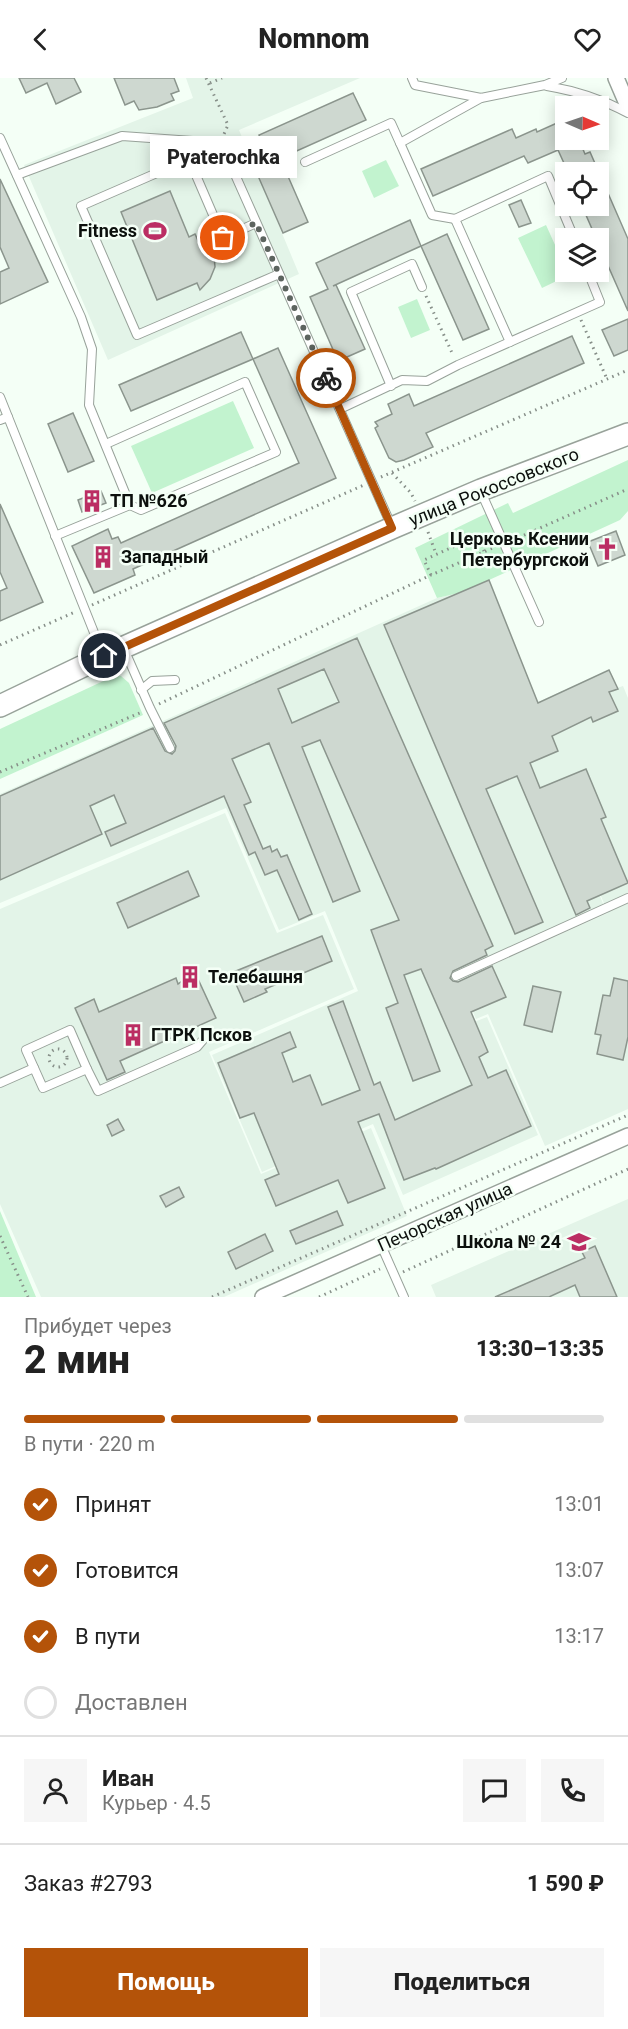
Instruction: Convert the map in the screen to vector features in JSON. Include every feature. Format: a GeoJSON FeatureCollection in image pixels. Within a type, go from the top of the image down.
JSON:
{"type":"FeatureCollection","features":[{"type":"Feature","properties":{"kind":"main road","name":"улица Рокоссовского"},"geometry":{"type":"LineString","coordinates":[[0,706],[104,656],[392,528],[481,490],[628,434]]}},
{"type":"Feature","properties":{"kind":"street"},"geometry":{"type":"LineString","coordinates":[[616,78],[628,106]]}},
{"type":"Feature","properties":{"kind":"street","name":"Печорская улица"},"geometry":{"type":"LineString","coordinates":[[263,1297],[628,1136]]}},
{"type":"Feature","properties":{"kind":"lane"},"geometry":{"type":"LineString","coordinates":[[412,78],[416,85],[481,98]]}},
{"type":"Feature","properties":{"kind":"lane"},"geometry":{"type":"LineString","coordinates":[[400,143],[481,98],[545,85],[562,78]]}},
{"type":"Feature","properties":{"kind":"lane"},"geometry":{"type":"LineString","coordinates":[[545,85],[606,101],[628,113]]}},
{"type":"Feature","properties":{"kind":"lane"},"geometry":{"type":"LineString","coordinates":[[305,162],[392,123],[432,214],[455,219],[548,176],[570,228]]}},
{"type":"Feature","properties":{"kind":"lane"},"geometry":{"type":"LineString","coordinates":[[17,175],[122,136],[221,143],[392,528]]}},
{"type":"Feature","properties":{"kind":"lane"},"geometry":{"type":"LineString","coordinates":[[0,138],[81,317],[92,349],[89,405],[130,505],[141,510],[276,452],[245,382],[106,444]]}},
{"type":"Feature","properties":{"kind":"lane"},"geometry":{"type":"LineString","coordinates":[[256,223],[223,238],[189,159],[81,206],[137,335],[279,274]]}},
{"type":"Feature","properties":{"kind":"lane"},"geometry":{"type":"LineString","coordinates":[[455,219],[510,342]]}},
{"type":"Feature","properties":{"kind":"lane"},"geometry":{"type":"LineString","coordinates":[[391,386],[351,292],[412,264],[422,287]]}},
{"type":"Feature","properties":{"kind":"lane"},"geometry":{"type":"LineString","coordinates":[[340,410],[402,380],[427,381],[600,302],[592,282]]}},
{"type":"Feature","properties":{"kind":"lane"},"geometry":{"type":"LineString","coordinates":[[0,397],[104,656]]}},
{"type":"Feature","properties":{"kind":"lane"},"geometry":{"type":"LineString","coordinates":[[0,420],[8,417]]}},
{"type":"Feature","properties":{"kind":"lane"},"geometry":{"type":"LineString","coordinates":[[481,490],[539,622]]}},
{"type":"Feature","properties":{"kind":"lane"},"geometry":{"type":"LineString","coordinates":[[55,536],[130,505]]}},
{"type":"Feature","properties":{"kind":"lane"},"geometry":{"type":"LineString","coordinates":[[124,648],[141,690],[170,748]]}},
{"type":"Feature","properties":{"kind":"lane"},"geometry":{"type":"LineString","coordinates":[[141,690],[152,681],[175,680]]}},
{"type":"Feature","properties":{"kind":"lane"},"geometry":{"type":"LineString","coordinates":[[456,976],[628,898]]}},
{"type":"Feature","properties":{"kind":"lane"},"geometry":{"type":"LineString","coordinates":[[87,1069],[43,1088],[26,1050],[70,1030],[98,1091],[197,1047],[208,1034]]}},
{"type":"Feature","properties":{"kind":"lane"},"geometry":{"type":"LineString","coordinates":[[0,1083],[34,1068]]}},
{"type":"Feature","properties":{"kind":"lane"},"geometry":{"type":"LineString","coordinates":[[381,1245],[404,1297]]}},
{"type":"Feature","properties":{"kind":"path"},"geometry":{"type":"LineString","coordinates":[[206,78],[228,125],[221,143]]}},
{"type":"Feature","properties":{"kind":"path"},"geometry":{"type":"LineString","coordinates":[[209,84],[222,78]]}},
{"type":"Feature","properties":{"kind":"path"},"geometry":{"type":"LineString","coordinates":[[422,287],[458,365]]}},
{"type":"Feature","properties":{"kind":"path"},"geometry":{"type":"LineString","coordinates":[[578,312],[607,379]]}},
{"type":"Feature","properties":{"kind":"path"},"geometry":{"type":"LineString","coordinates":[[0,645],[628,370]]}},
{"type":"Feature","properties":{"kind":"path"},"geometry":{"type":"LineString","coordinates":[[0,772],[150,708],[431,575],[628,489]]}},
{"type":"Feature","properties":{"kind":"path"},"geometry":{"type":"LineString","coordinates":[[431,575],[424,560],[477,536],[484,551]]}},
{"type":"Feature","properties":{"kind":"path"},"geometry":{"type":"LineString","coordinates":[[54,1050],[61,1050],[66,1054],[66,1061],[61,1066],[54,1066],[49,1061],[49,1054],[54,1050]]}},
{"type":"Feature","properties":{"kind":"path"},"geometry":{"type":"LineString","coordinates":[[212,1297],[628,1115]]}},
{"type":"Feature","properties":{"kind":"path"},"geometry":{"type":"LineString","coordinates":[[394,1276],[628,1169]]}},
{"type":"Feature","properties":{"kind":"path"},"geometry":{"type":"LineString","coordinates":[[0,1236],[2,1247],[28,1297]]}},
{"type":"Feature","properties":{"kind":"path"},"geometry":{"type":"LineString","coordinates":[[319,1297],[390,1265]]}},
{"type":"Feature","properties":{"kind":"shaded area"},"geometry":{"type":"Polygon","coordinates":[[[186,78],[360,78],[239,130],[299,274],[108,360],[24,165],[193,98],[186,78]]]}},
{"type":"Feature","properties":{"kind":"shaded area"},"geometry":{"type":"Polygon","coordinates":[[[488,580],[538,702],[609,670],[617,688],[623,686],[628,698],[628,1109],[545,1146],[488,1014],[476,1019],[459,980],[608,913],[576,836],[604,906],[454,975],[474,1022],[487,1017],[538,1135],[403,1195],[373,1124],[262,1172],[212,1055],[358,991],[325,911],[279,930],[226,808],[0,903],[0,794],[437,598],[459,593],[488,580]]]}},
{"type":"Feature","properties":{"kind":"shaded area"},"geometry":{"type":"Polygon","coordinates":[[[225,813],[277,933],[323,915],[354,989],[209,1052],[261,1174],[371,1128],[407,1216],[224,1297],[41,1297],[0,1204],[0,909],[225,813]]]}},
{"type":"Feature","properties":{"kind":"shaded area","name":"Школа № 24"},"geometry":{"type":"Polygon","coordinates":[[[628,1199],[628,1297],[436,1297],[431,1285],[628,1199]]]}},
{"type":"Feature","properties":{"kind":"green space"},"geometry":{"type":"Polygon","coordinates":[[[386,160],[399,186],[374,198],[362,171],[386,160]]]}},
{"type":"Feature","properties":{"kind":"green space"},"geometry":{"type":"Polygon","coordinates":[[[546,225],[555,245],[555,282],[542,288],[518,238],[546,225]]]}},
{"type":"Feature","properties":{"kind":"green space"},"geometry":{"type":"Polygon","coordinates":[[[417,299],[430,330],[411,338],[398,307],[417,299]]]}},
{"type":"Feature","properties":{"kind":"green space"},"geometry":{"type":"Polygon","coordinates":[[[233,401],[254,448],[152,493],[131,446],[233,401]]]}},
{"type":"Feature","properties":{"kind":"green space"},"geometry":{"type":"Polygon","coordinates":[[[628,460],[628,511],[620,520],[459,593],[437,598],[415,548],[508,503],[513,513],[628,460]]]}},
{"type":"Feature","properties":{"kind":"green space"},"geometry":{"type":"Polygon","coordinates":[[[121,676],[129,683],[143,715],[0,779],[0,729],[112,677],[121,676]]]}},
{"type":"Feature","properties":{"kind":"green space"},"geometry":{"type":"Polygon","coordinates":[[[0,1211],[36,1297],[0,1297],[0,1211]]]}},
{"type":"Feature","properties":{"kind":"building"},"geometry":{"type":"Polygon","coordinates":[[[19,78],[74,78],[81,92],[56,104],[47,83],[26,93],[19,78]]]}},
{"type":"Feature","properties":{"kind":"building"},"geometry":{"type":"Polygon","coordinates":[[[114,78],[174,78],[179,91],[171,94],[174,100],[157,107],[139,110],[134,101],[125,105],[114,78]]]}},
{"type":"Feature","properties":{"kind":"building"},"geometry":{"type":"Polygon","coordinates":[[[353,93],[366,120],[280,158],[308,222],[283,233],[255,169],[272,162],[259,135],[353,93]]]}},
{"type":"Feature","properties":{"kind":"building"},"geometry":{"type":"Polygon","coordinates":[[[555,124],[555,150],[558,150],[528,163],[524,156],[433,196],[421,169],[512,129],[516,138],[536,129],[537,132],[555,124]]]}},
{"type":"Feature","properties":{"kind":"building"},"geometry":{"type":"Polygon","coordinates":[[[558,150],[583,150],[585,154],[590,152],[594,162],[563,162],[558,150]]]}},
{"type":"Feature","properties":{"kind":"building"},"geometry":{"type":"Polygon","coordinates":[[[0,179],[48,282],[0,304],[0,272],[9,268],[0,247],[0,179]]]}},
{"type":"Feature","properties":{"kind":"building"},"geometry":{"type":"Polygon","coordinates":[[[170,191],[189,237],[195,234],[200,245],[206,242],[214,256],[215,267],[210,279],[200,290],[197,283],[157,300],[121,212],[170,191]]]}},
{"type":"Feature","properties":{"kind":"building"},"geometry":{"type":"Polygon","coordinates":[[[609,196],[628,239],[628,311],[609,268],[609,228],[592,228],[586,216],[609,216],[609,196]]]}},
{"type":"Feature","properties":{"kind":"building"},"geometry":{"type":"Polygon","coordinates":[[[521,200],[531,223],[519,227],[509,205],[521,200]]]}},
{"type":"Feature","properties":{"kind":"building"},"geometry":{"type":"Polygon","coordinates":[[[410,220],[421,246],[333,286],[336,285],[365,349],[338,361],[310,297],[328,289],[316,263],[410,220]]]}},
{"type":"Feature","properties":{"kind":"building"},"geometry":{"type":"Polygon","coordinates":[[[447,234],[489,329],[463,340],[421,246],[447,234]]]}},
{"type":"Feature","properties":{"kind":"building"},"geometry":{"type":"Polygon","coordinates":[[[628,319],[628,350],[614,356],[602,330],[628,319]]]}},
{"type":"Feature","properties":{"kind":"building"},"geometry":{"type":"Polygon","coordinates":[[[241,332],[253,359],[131,411],[119,385],[241,332]]]}},
{"type":"Feature","properties":{"kind":"building"},"geometry":{"type":"Polygon","coordinates":[[[572,336],[584,363],[426,433],[433,447],[396,462],[389,458],[375,428],[378,426],[375,422],[392,414],[388,404],[409,394],[414,406],[572,336]]]}},
{"type":"Feature","properties":{"kind":"building"},"geometry":{"type":"Polygon","coordinates":[[[278,348],[336,478],[133,569],[135,575],[94,593],[72,546],[108,529],[112,539],[118,537],[121,543],[299,463],[253,359],[278,348]]]}},
{"type":"Feature","properties":{"kind":"building"},"geometry":{"type":"Polygon","coordinates":[[[73,413],[94,461],[68,472],[48,424],[73,413]]]}},
{"type":"Feature","properties":{"kind":"building","name":"ТП №626"},"geometry":{"type":"Polygon","coordinates":[[[101,491],[106,503],[82,512],[78,500],[101,491]]]}},
{"type":"Feature","properties":{"kind":"building"},"geometry":{"type":"Polygon","coordinates":[[[0,504],[43,602],[0,621],[0,591],[7,588],[0,572],[0,504]]]}},
{"type":"Feature","properties":{"kind":"building","name":"Церковь Ксении Петербургской"},"geometry":{"type":"Polygon","coordinates":[[[616,531],[625,555],[598,566],[588,542],[616,531]]]}},
{"type":"Feature","properties":{"kind":"building"},"geometry":{"type":"Polygon","coordinates":[[[489,580],[538,703],[609,670],[618,689],[609,692],[618,711],[593,722],[591,717],[552,736],[558,751],[530,763],[540,788],[586,769],[606,817],[601,819],[628,883],[587,901],[590,908],[576,915],[517,776],[486,789],[543,922],[515,934],[384,625],[489,580]]]}},
{"type":"Feature","properties":{"kind":"building"},"geometry":{"type":"Polygon","coordinates":[[[357,638],[493,946],[485,950],[487,955],[453,971],[450,978],[458,982],[492,966],[506,997],[471,1012],[488,1052],[479,1057],[488,1078],[506,1070],[531,1126],[436,1169],[404,1180],[379,1114],[358,1122],[385,1188],[348,1203],[338,1180],[276,1206],[265,1180],[279,1174],[254,1113],[240,1118],[218,1063],[290,1032],[296,1047],[282,1053],[293,1082],[310,1075],[322,1105],[360,1090],[328,1007],[343,1001],[374,1085],[380,1082],[395,1120],[472,1085],[421,969],[404,975],[440,1071],[413,1081],[386,1008],[398,1003],[371,930],[399,920],[320,740],[302,747],[360,891],[333,902],[269,743],[232,759],[251,802],[244,805],[263,849],[270,846],[272,852],[277,849],[281,857],[287,855],[312,914],[299,920],[277,870],[265,875],[255,852],[249,855],[224,796],[111,846],[105,832],[126,823],[114,795],[90,806],[102,834],[0,880],[0,796],[153,728],[165,751],[172,754],[176,746],[164,723],[357,638]],[[324,669],[278,689],[292,723],[339,702],[324,669]]]}},
{"type":"Feature","properties":{"kind":"building"},"geometry":{"type":"Polygon","coordinates":[[[188,871],[199,896],[128,928],[117,903],[188,871]]]}},
{"type":"Feature","properties":{"kind":"building"},"geometry":{"type":"Polygon","coordinates":[[[322,936],[332,961],[265,989],[267,992],[244,1002],[231,973],[322,936]]]}},
{"type":"Feature","properties":{"kind":"building","name":"ГТРК Псков"},"geometry":{"type":"Polygon","coordinates":[[[190,975],[197,977],[216,1018],[120,1061],[125,1072],[107,1080],[75,1008],[94,999],[99,1012],[176,978],[178,984],[190,975]]]}},
{"type":"Feature","properties":{"kind":"building"},"geometry":{"type":"Polygon","coordinates":[[[614,978],[628,981],[628,1037],[623,1060],[597,1054],[601,1035],[595,1034],[603,995],[610,996],[614,978]]]}},
{"type":"Feature","properties":{"kind":"building"},"geometry":{"type":"Polygon","coordinates":[[[533,986],[561,992],[552,1032],[524,1025],[533,986]]]}},
{"type":"Feature","properties":{"kind":"building"},"geometry":{"type":"Polygon","coordinates":[[[118,1119],[124,1130],[112,1136],[107,1125],[118,1119]]]}},
{"type":"Feature","properties":{"kind":"building"},"geometry":{"type":"Polygon","coordinates":[[[179,1187],[184,1197],[166,1207],[160,1196],[179,1187]]]}},
{"type":"Feature","properties":{"kind":"building"},"geometry":{"type":"Polygon","coordinates":[[[337,1211],[343,1225],[296,1244],[290,1231],[337,1211]]]}},
{"type":"Feature","properties":{"kind":"building"},"geometry":{"type":"Polygon","coordinates":[[[265,1234],[273,1251],[236,1269],[228,1252],[265,1234]]]}},
{"type":"Feature","properties":{"kind":"building"},"geometry":{"type":"Polygon","coordinates":[[[595,1246],[617,1297],[580,1297],[575,1285],[549,1297],[495,1297],[585,1258],[582,1252],[595,1246]]]}},
{"type":"Feature","properties":{"kind":"way so far"},"geometry":{"type":"LineString","coordinates":[[223,238],[256,223],[326,378]]}},
{"type":"Feature","properties":{"kind":"place","name":"Fitness"},"geometry":{"type":"Point","coordinates":[155,231]}},
{"type":"Feature","properties":{"kind":"place","name":"Pyaterochka"},"geometry":{"type":"Point","coordinates":[223,238]}},
{"type":"Feature","properties":{"kind":"place","name":"ТП №626"},"geometry":{"type":"Point","coordinates":[92,501]}},
{"type":"Feature","properties":{"kind":"place","name":"Церковь Ксении Петербургской"},"geometry":{"type":"Point","coordinates":[607,549]}},
{"type":"Feature","properties":{"kind":"place","name":"Западный"},"geometry":{"type":"Point","coordinates":[103,557]}},
{"type":"Feature","properties":{"kind":"place","name":"Телебашня"},"geometry":{"type":"Point","coordinates":[190,977]}},
{"type":"Feature","properties":{"kind":"place","name":"ГТРК Псков"},"geometry":{"type":"Point","coordinates":[133,1035]}},
{"type":"Feature","properties":{"kind":"place","name":"Школа № 24"},"geometry":{"type":"Point","coordinates":[579,1242]}},
{"type":"Feature","properties":{"kind":"route"},"geometry":{"type":"LineString","coordinates":[[104,656],[392,528],[326,378]]}}]}
